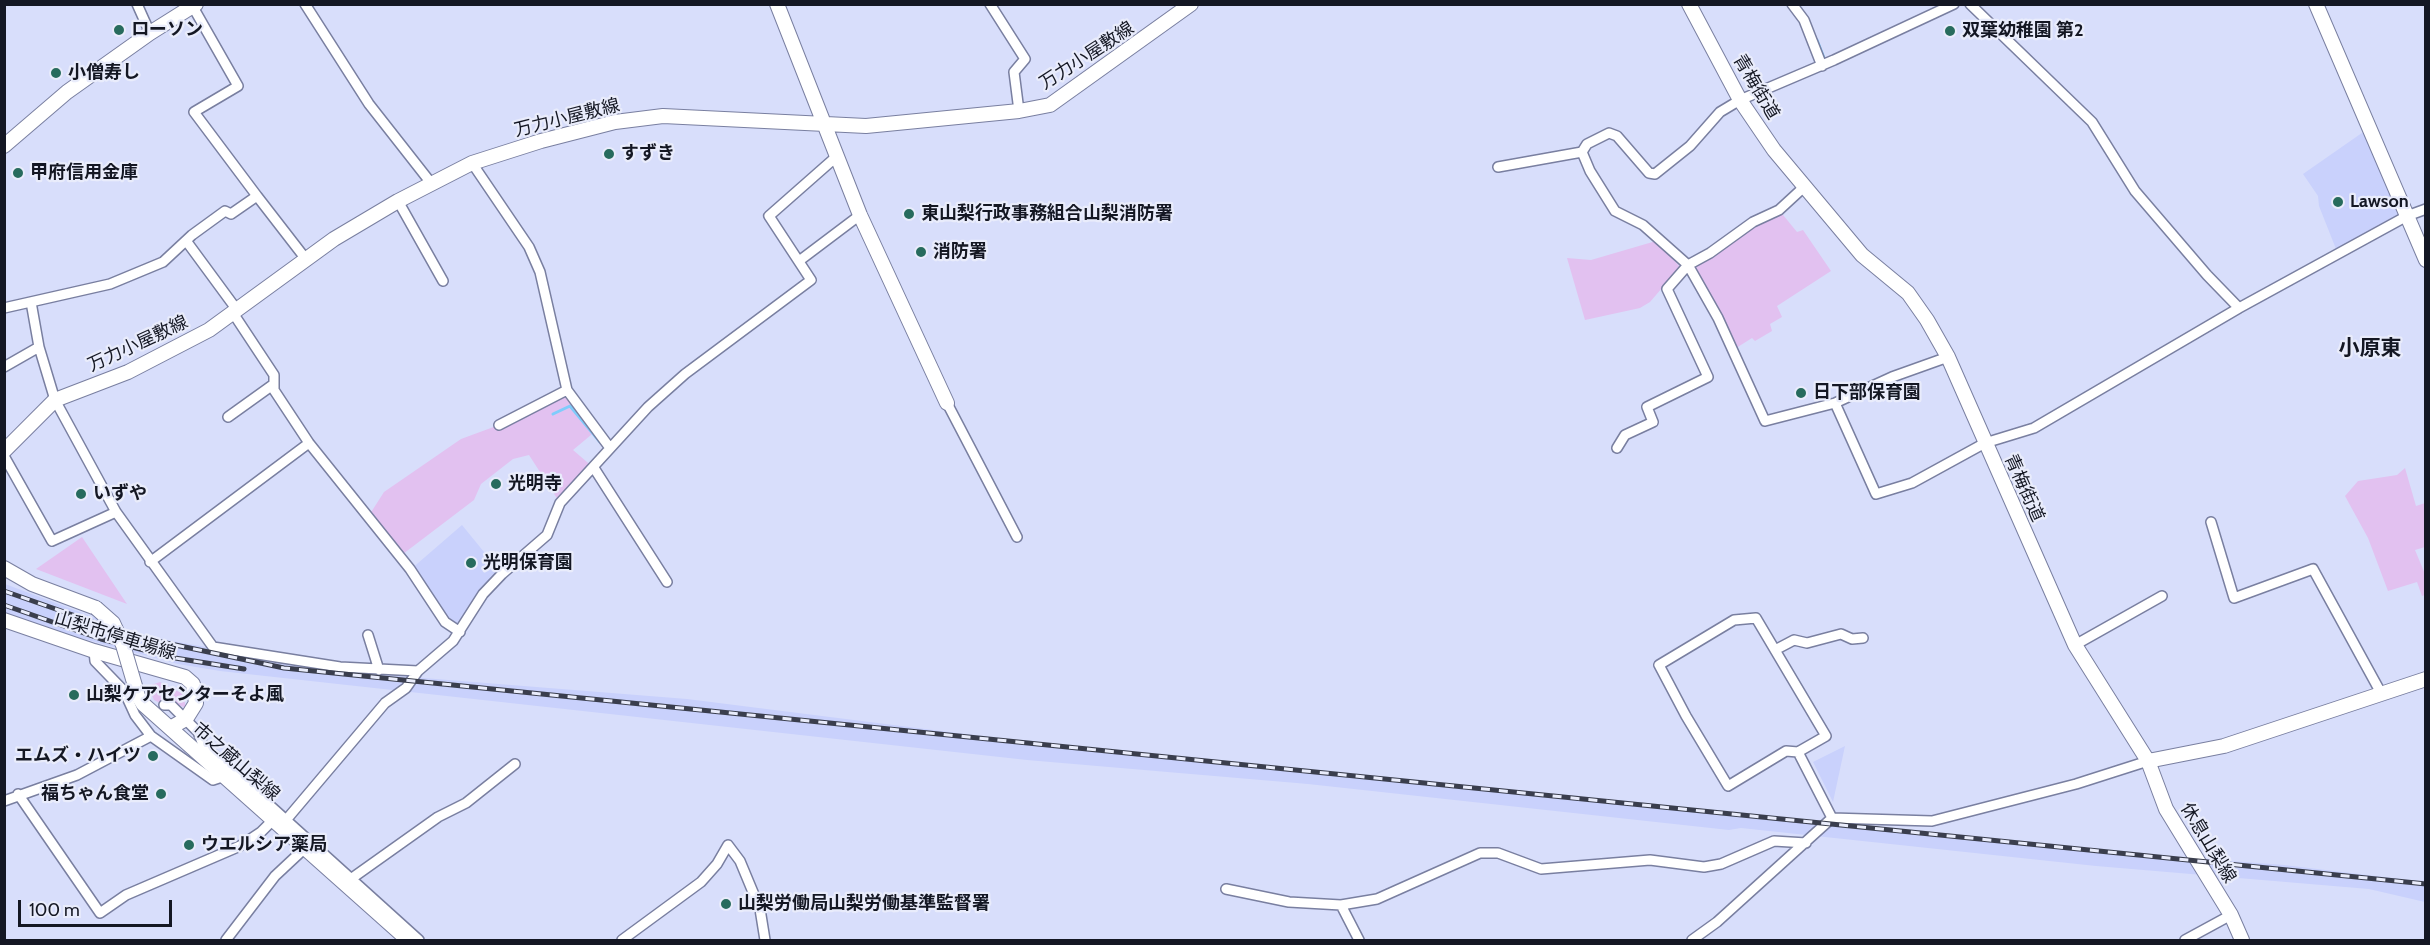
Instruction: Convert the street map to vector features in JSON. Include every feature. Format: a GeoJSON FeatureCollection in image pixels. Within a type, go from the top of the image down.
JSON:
{"type":"FeatureCollection","features":[{"type":"Feature","properties":{"kind":"main road"},"geometry":{"type":"LineString","coordinates":[[777,4],[860,214],[947,403]]}},
{"type":"Feature","properties":{"kind":"main road","name":"万力小屋敷線"},"geometry":{"type":"LineString","coordinates":[[4,451],[56,400],[165,355],[235,312],[305,258],[398,201],[472,163],[541,141],[615,122],[663,116],[866,126],[1019,111],[1050,105],[1191,4]]}},
{"type":"Feature","properties":{"kind":"main road","name":"青梅街道"},"geometry":{"type":"LineString","coordinates":[[1689,4],[1740,100],[1804,187],[1862,255],[1908,293],[1948,357],[2075,645],[2148,761]]}},
{"type":"Feature","properties":{"kind":"main road"},"geometry":{"type":"LineString","coordinates":[[2316,4],[2426,260]]}},
{"type":"Feature","properties":{"kind":"main road"},"geometry":{"type":"LineString","coordinates":[[5,144],[67,92],[150,33],[195,5]]}},
{"type":"Feature","properties":{"kind":"main road","name":"市之蔵山梨線"},"geometry":{"type":"LineString","coordinates":[[4,568],[32,584],[96,608],[113,623],[123,645],[138,696],[170,728],[281,821],[306,847],[348,881],[408,940]]}},
{"type":"Feature","properties":{"kind":"main road","name":"山梨市停車場線"},"geometry":{"type":"LineString","coordinates":[[4,620],[94,651],[174,672],[190,681],[196,698],[194,709],[186,719]]}},
{"type":"Feature","properties":{"kind":"main road"},"geometry":{"type":"LineString","coordinates":[[2148,761],[2224,746],[2426,679]]}},
{"type":"Feature","properties":{"kind":"main road"},"geometry":{"type":"LineString","coordinates":[[170,728],[186,719]]}},
{"type":"Feature","properties":{"kind":"main road","name":"休息山梨線"},"geometry":{"type":"LineString","coordinates":[[2148,761],[2166,809],[2231,915],[2242,940]]}},
{"type":"Feature","properties":{"kind":"street"},"geometry":{"type":"LineString","coordinates":[[137,4],[150,33]]}},
{"type":"Feature","properties":{"kind":"street"},"geometry":{"type":"LineString","coordinates":[[305,4],[369,104],[431,183]]}},
{"type":"Feature","properties":{"kind":"street"},"geometry":{"type":"LineString","coordinates":[[990,4],[1025,59],[1014,72],[1019,111]]}},
{"type":"Feature","properties":{"kind":"street"},"geometry":{"type":"LineString","coordinates":[[1792,4],[1804,20],[1822,66]]}},
{"type":"Feature","properties":{"kind":"street"},"geometry":{"type":"LineString","coordinates":[[1498,167],[1582,152],[1587,144],[1609,133],[1617,136],[1649,173],[1655,174],[1690,147],[1720,112],[1740,100],[1822,66],[1954,4]]}},
{"type":"Feature","properties":{"kind":"street"},"geometry":{"type":"LineString","coordinates":[[1970,4],[2092,122],[2135,191],[2207,275],[2239,308]]}},
{"type":"Feature","properties":{"kind":"street"},"geometry":{"type":"LineString","coordinates":[[195,5],[238,86],[194,112],[305,258]]}},
{"type":"Feature","properties":{"kind":"street"},"geometry":{"type":"LineString","coordinates":[[1582,152],[1590,171],[1615,210],[1643,225],[1688,265],[1718,318],[1765,421],[1834,403],[1892,377],[1948,357]]}},
{"type":"Feature","properties":{"kind":"street"},"geometry":{"type":"LineString","coordinates":[[18,794],[100,913],[126,895],[240,846],[281,821],[385,703],[406,688],[418,671],[460,632],[483,594],[502,574],[547,535],[560,503],[648,406],[685,374],[811,280],[769,216],[836,157]]}},
{"type":"Feature","properties":{"kind":"street"},"geometry":{"type":"LineString","coordinates":[[472,163],[529,247],[540,272],[567,390],[610,448]]}},
{"type":"Feature","properties":{"kind":"street"},"geometry":{"type":"LineString","coordinates":[[1617,448],[1625,435],[1653,422],[1647,407],[1708,377],[1667,289],[1688,265],[1710,253],[1753,222],[1779,210],[1804,187]]}},
{"type":"Feature","properties":{"kind":"street"},"geometry":{"type":"LineString","coordinates":[[4,308],[110,284],[164,261],[192,235],[225,211],[231,214],[257,196]]}},
{"type":"Feature","properties":{"kind":"street"},"geometry":{"type":"LineString","coordinates":[[398,201],[443,280]]}},
{"type":"Feature","properties":{"kind":"street"},"geometry":{"type":"LineString","coordinates":[[1834,403],[1876,494],[1912,483],[1985,443],[2034,428],[2239,308],[2407,216],[2426,209]]}},
{"type":"Feature","properties":{"kind":"street"},"geometry":{"type":"LineString","coordinates":[[799,261],[860,214]]}},
{"type":"Feature","properties":{"kind":"street"},"geometry":{"type":"LineString","coordinates":[[187,242],[235,312],[274,375],[274,390],[309,443],[410,570],[445,622],[460,632]]}},
{"type":"Feature","properties":{"kind":"street"},"geometry":{"type":"LineString","coordinates":[[31,302],[39,347],[56,400],[116,512],[213,647],[380,670],[418,671]]}},
{"type":"Feature","properties":{"kind":"street"},"geometry":{"type":"LineString","coordinates":[[4,367],[39,347]]}},
{"type":"Feature","properties":{"kind":"street"},"geometry":{"type":"LineString","coordinates":[[228,417],[274,384]]}},
{"type":"Feature","properties":{"kind":"street"},"geometry":{"type":"LineString","coordinates":[[499,425],[567,390]]}},
{"type":"Feature","properties":{"kind":"street"},"geometry":{"type":"LineString","coordinates":[[947,403],[1017,537]]}},
{"type":"Feature","properties":{"kind":"street"},"geometry":{"type":"LineString","coordinates":[[150,562],[309,443]]}},
{"type":"Feature","properties":{"kind":"street"},"geometry":{"type":"LineString","coordinates":[[4,456],[52,541],[116,512]]}},
{"type":"Feature","properties":{"kind":"street"},"geometry":{"type":"LineString","coordinates":[[594,468],[667,582]]}},
{"type":"Feature","properties":{"kind":"street"},"geometry":{"type":"LineString","coordinates":[[2211,522],[2234,598],[2313,569],[2381,693]]}},
{"type":"Feature","properties":{"kind":"street"},"geometry":{"type":"LineString","coordinates":[[2075,645],[2162,596]]}},
{"type":"Feature","properties":{"kind":"street"},"geometry":{"type":"LineString","coordinates":[[1756,618],[1775,650],[1826,736],[1798,752],[1786,751],[1728,786],[1686,716],[1659,665],[1734,620],[1756,618]]}},
{"type":"Feature","properties":{"kind":"street"},"geometry":{"type":"LineString","coordinates":[[1775,650],[1794,640],[1807,643],[1841,634],[1852,639],[1863,638]]}},
{"type":"Feature","properties":{"kind":"street"},"geometry":{"type":"LineString","coordinates":[[369,635],[380,670]]}},
{"type":"Feature","properties":{"kind":"street"},"geometry":{"type":"LineString","coordinates":[[94,651],[95,661],[124,691],[135,715],[152,736],[213,780],[225,776]]}},
{"type":"Feature","properties":{"kind":"street"},"geometry":{"type":"LineString","coordinates":[[164,705],[171,705],[186,719],[198,732],[202,745],[281,821],[419,940]]}},
{"type":"Feature","properties":{"kind":"street"},"geometry":{"type":"LineString","coordinates":[[4,801],[18,794],[77,775],[152,736]]}},
{"type":"Feature","properties":{"kind":"street"},"geometry":{"type":"LineString","coordinates":[[1798,752],[1832,818]]}},
{"type":"Feature","properties":{"kind":"street"},"geometry":{"type":"LineString","coordinates":[[1692,940],[1832,818],[1932,821],[2076,784],[2148,761]]}},
{"type":"Feature","properties":{"kind":"street"},"geometry":{"type":"LineString","coordinates":[[348,881],[420,829],[466,803],[515,764]]}},
{"type":"Feature","properties":{"kind":"street"},"geometry":{"type":"LineString","coordinates":[[1226,889],[1289,902],[1341,905],[1377,899],[1480,853],[1498,853],[1541,868],[1650,860],[1704,867],[1721,864],[1774,841],[1806,843]]}},
{"type":"Feature","properties":{"kind":"street"},"geometry":{"type":"LineString","coordinates":[[622,940],[700,882],[717,864],[728,845],[740,861],[759,909],[765,940]]}},
{"type":"Feature","properties":{"kind":"street"},"geometry":{"type":"LineString","coordinates":[[226,940],[275,876],[306,847]]}},
{"type":"Feature","properties":{"kind":"street"},"geometry":{"type":"LineString","coordinates":[[1341,905],[1359,940]]}},
{"type":"Feature","properties":{"kind":"street"},"geometry":{"type":"LineString","coordinates":[[2185,940],[2231,915]]}},
{"type":"Feature","properties":{"kind":"shaded area"},"geometry":{"type":"Polygon","coordinates":[[[2369,128],[2407,216],[2338,254],[2319,206],[2318,196],[2303,174],[2369,128]]]}},
{"type":"Feature","properties":{"kind":"shaded area"},"geometry":{"type":"Polygon","coordinates":[[[1779,210],[1797,232],[1803,230],[1831,271],[1777,306],[1782,317],[1770,324],[1772,331],[1755,341],[1752,338],[1733,350],[1688,271],[1710,253],[1779,210]]]}},
{"type":"Feature","properties":{"kind":"shaded area"},"geometry":{"type":"Polygon","coordinates":[[[1656,241],[1680,267],[1650,302],[1640,308],[1585,320],[1567,258],[1591,260],[1656,241]]]}},
{"type":"Feature","properties":{"kind":"shaded area"},"geometry":{"type":"Polygon","coordinates":[[[567,390],[597,430],[573,450],[594,468],[560,503],[529,455],[513,459],[481,484],[474,500],[399,557],[368,517],[384,492],[461,439],[499,425],[567,390]]]}},
{"type":"Feature","properties":{"kind":"shaded area"},"geometry":{"type":"Polygon","coordinates":[[[2405,468],[2416,506],[2425,503],[2425,547],[2415,550],[2425,574],[2425,595],[2422,596],[2417,582],[2388,591],[2368,538],[2345,496],[2358,481],[2397,475],[2405,468]]]}},
{"type":"Feature","properties":{"kind":"shaded area"},"geometry":{"type":"Polygon","coordinates":[[[462,525],[502,574],[460,632],[445,622],[410,570],[462,525]]]}},
{"type":"Feature","properties":{"kind":"shaded area"},"geometry":{"type":"Polygon","coordinates":[[[82,537],[127,604],[36,569],[82,537]]]}},
{"type":"Feature","properties":{"kind":"shaded area"},"geometry":{"type":"Polygon","coordinates":[[[5,584],[144,636],[295,663],[398,676],[687,699],[1092,750],[1437,782],[2137,854],[2284,865],[2425,882],[2425,902],[2369,889],[2096,866],[1741,828],[1729,830],[1308,784],[1027,760],[220,671],[178,664],[65,634],[5,613],[5,584]]]}},
{"type":"Feature","properties":{"kind":"shaded area"},"geometry":{"type":"Polygon","coordinates":[[[160,682],[183,694],[186,708],[166,700],[160,703],[154,700],[148,686],[160,682]]]}},
{"type":"Feature","properties":{"kind":"shaded area"},"geometry":{"type":"Polygon","coordinates":[[[1845,746],[1833,802],[1813,762],[1845,746]]]}},
{"type":"Feature","properties":{"kind":"waterway"},"geometry":{"type":"LineString","coordinates":[[1817,40],[1824,58]]}},
{"type":"Feature","properties":{"kind":"waterway"},"geometry":{"type":"LineString","coordinates":[[553,414],[570,406],[600,442]]}},
{"type":"Feature","properties":{"kind":"railway"},"geometry":{"type":"LineString","coordinates":[[4,591],[133,636],[284,668],[2426,884]]}},
{"type":"Feature","properties":{"kind":"railway"},"geometry":{"type":"LineString","coordinates":[[4,605],[101,639],[175,658],[244,669]]}},
{"type":"Feature","properties":{"kind":"place","name":"ローソン"},"geometry":{"type":"Point","coordinates":[119,30]}},
{"type":"Feature","properties":{"kind":"place","name":"双葉幼稚園 第2"},"geometry":{"type":"Point","coordinates":[1950,31]}},
{"type":"Feature","properties":{"kind":"place","name":"小僧寿し"},"geometry":{"type":"Point","coordinates":[56,73]}},
{"type":"Feature","properties":{"kind":"place","name":"すずき"},"geometry":{"type":"Point","coordinates":[609,154]}},
{"type":"Feature","properties":{"kind":"place","name":"甲府信用金庫"},"geometry":{"type":"Point","coordinates":[18,173]}},
{"type":"Feature","properties":{"kind":"place","name":"Lawson"},"geometry":{"type":"Point","coordinates":[2338,202]}},
{"type":"Feature","properties":{"kind":"place","name":"東山梨行政事務組合山梨消防署"},"geometry":{"type":"Point","coordinates":[909,214]}},
{"type":"Feature","properties":{"kind":"place","name":"消防署"},"geometry":{"type":"Point","coordinates":[921,252]}},
{"type":"Feature","properties":{"kind":"place","name":"日下部保育園"},"geometry":{"type":"Point","coordinates":[1801,393]}},
{"type":"Feature","properties":{"kind":"place","name":"光明寺"},"geometry":{"type":"Point","coordinates":[496,484]}},
{"type":"Feature","properties":{"kind":"place","name":"いずや"},"geometry":{"type":"Point","coordinates":[81,494]}},
{"type":"Feature","properties":{"kind":"place","name":"光明保育園"},"geometry":{"type":"Point","coordinates":[471,563]}},
{"type":"Feature","properties":{"kind":"place","name":"山梨ケアセンターそよ風"},"geometry":{"type":"Point","coordinates":[74,695]}},
{"type":"Feature","properties":{"kind":"place","name":"エムズ・ハイツ"},"geometry":{"type":"Point","coordinates":[153,756]}},
{"type":"Feature","properties":{"kind":"place","name":"福ちゃん食堂"},"geometry":{"type":"Point","coordinates":[161,794]}},
{"type":"Feature","properties":{"kind":"place","name":"ウエルシア薬局"},"geometry":{"type":"Point","coordinates":[189,845]}},
{"type":"Feature","properties":{"kind":"place","name":"山梨労働局山梨労働基準監督署"},"geometry":{"type":"Point","coordinates":[726,904]}},
{"type":"Feature","properties":{"kind":"district","name":"小原東"},"geometry":{"type":"Point","coordinates":[2370,349]}}]}
